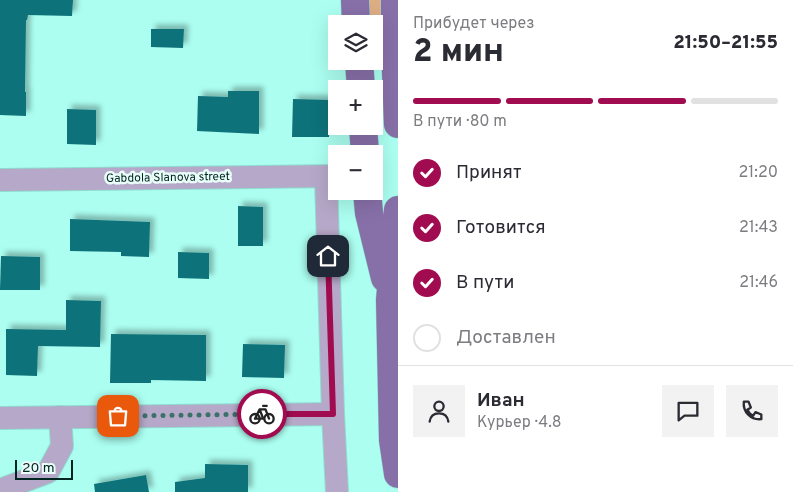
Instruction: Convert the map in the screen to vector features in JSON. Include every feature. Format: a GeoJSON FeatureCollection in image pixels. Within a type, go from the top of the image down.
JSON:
{"type":"FeatureCollection","features":[{"type":"Feature","properties":{"kind":"main road"},"geometry":{"type":"LineString","coordinates":[[355,0],[356,15]]}},
{"type":"Feature","properties":{"kind":"main road"},"geometry":{"type":"LineString","coordinates":[[395,0],[398,124]]}},
{"type":"Feature","properties":{"kind":"main road"},"geometry":{"type":"LineString","coordinates":[[368,200],[390,300]]}},
{"type":"Feature","properties":{"kind":"main road"},"geometry":{"type":"LineString","coordinates":[[398,210],[390,300],[394,440],[398,474]]}},
{"type":"Feature","properties":{"kind":"street","name":"Gabdola Slanova street"},"geometry":{"type":"LineString","coordinates":[[0,180],[328,176]]}},
{"type":"Feature","properties":{"kind":"street"},"geometry":{"type":"LineString","coordinates":[[331,200],[333,414],[337,492]]}},
{"type":"Feature","properties":{"kind":"street"},"geometry":{"type":"LineString","coordinates":[[0,418],[333,414]]}},
{"type":"Feature","properties":{"kind":"street"},"geometry":{"type":"LineString","coordinates":[[0,490],[48,472],[62,446],[60,417]]}},
{"type":"Feature","properties":{"kind":"shaded area"},"geometry":{"type":"Polygon","coordinates":[[[367,0],[386,0],[387,38],[383,38],[383,15],[368,15],[367,0]]]}},
{"type":"Feature","properties":{"kind":"building"},"geometry":{"type":"Polygon","coordinates":[[[0,0],[73,0],[72,16],[28,15],[26,20],[26,116],[0,115],[0,0]]]}},
{"type":"Feature","properties":{"kind":"building"},"geometry":{"type":"Polygon","coordinates":[[[151,29],[184,29],[183,48],[151,47],[151,29]]]}},
{"type":"Feature","properties":{"kind":"building"},"geometry":{"type":"Polygon","coordinates":[[[228,91],[259,91],[259,134],[197,131],[198,96],[228,97],[228,91]]]}},
{"type":"Feature","properties":{"kind":"building"},"geometry":{"type":"Polygon","coordinates":[[[293,99],[328,100],[329,137],[292,137],[293,99]]]}},
{"type":"Feature","properties":{"kind":"building"},"geometry":{"type":"Polygon","coordinates":[[[67,109],[96,110],[96,145],[67,144],[67,109]]]}},
{"type":"Feature","properties":{"kind":"building"},"geometry":{"type":"Polygon","coordinates":[[[238,206],[263,207],[263,246],[238,246],[238,206]]]}},
{"type":"Feature","properties":{"kind":"building"},"geometry":{"type":"Polygon","coordinates":[[[70,219],[150,222],[149,257],[121,256],[121,252],[70,251],[70,219]]]}},
{"type":"Feature","properties":{"kind":"building"},"geometry":{"type":"Polygon","coordinates":[[[178,252],[209,253],[209,279],[178,278],[178,252]]]}},
{"type":"Feature","properties":{"kind":"building"},"geometry":{"type":"Polygon","coordinates":[[[1,256],[40,257],[40,290],[0,290],[1,256]]]}},
{"type":"Feature","properties":{"kind":"building"},"geometry":{"type":"Polygon","coordinates":[[[66,300],[101,301],[100,347],[38,346],[37,376],[6,375],[6,329],[66,330],[66,300]]]}},
{"type":"Feature","properties":{"kind":"building"},"geometry":{"type":"Polygon","coordinates":[[[111,334],[206,335],[206,381],[151,380],[151,383],[110,383],[111,334]]]}},
{"type":"Feature","properties":{"kind":"building"},"geometry":{"type":"Polygon","coordinates":[[[243,344],[285,345],[284,378],[242,377],[243,344]]]}},
{"type":"Feature","properties":{"kind":"building"},"geometry":{"type":"Polygon","coordinates":[[[205,464],[248,465],[248,492],[175,492],[175,482],[205,478],[205,464]]]}},
{"type":"Feature","properties":{"kind":"building"},"geometry":{"type":"Polygon","coordinates":[[[146,475],[149,492],[95,492],[94,484],[146,475]]]}},
{"type":"Feature","properties":{"kind":"way so far"},"geometry":{"type":"LineString","coordinates":[[118,416],[262,414]]}},
{"type":"Feature","properties":{"kind":"route"},"geometry":{"type":"LineString","coordinates":[[262,414],[333,414],[328,256]]}}]}
